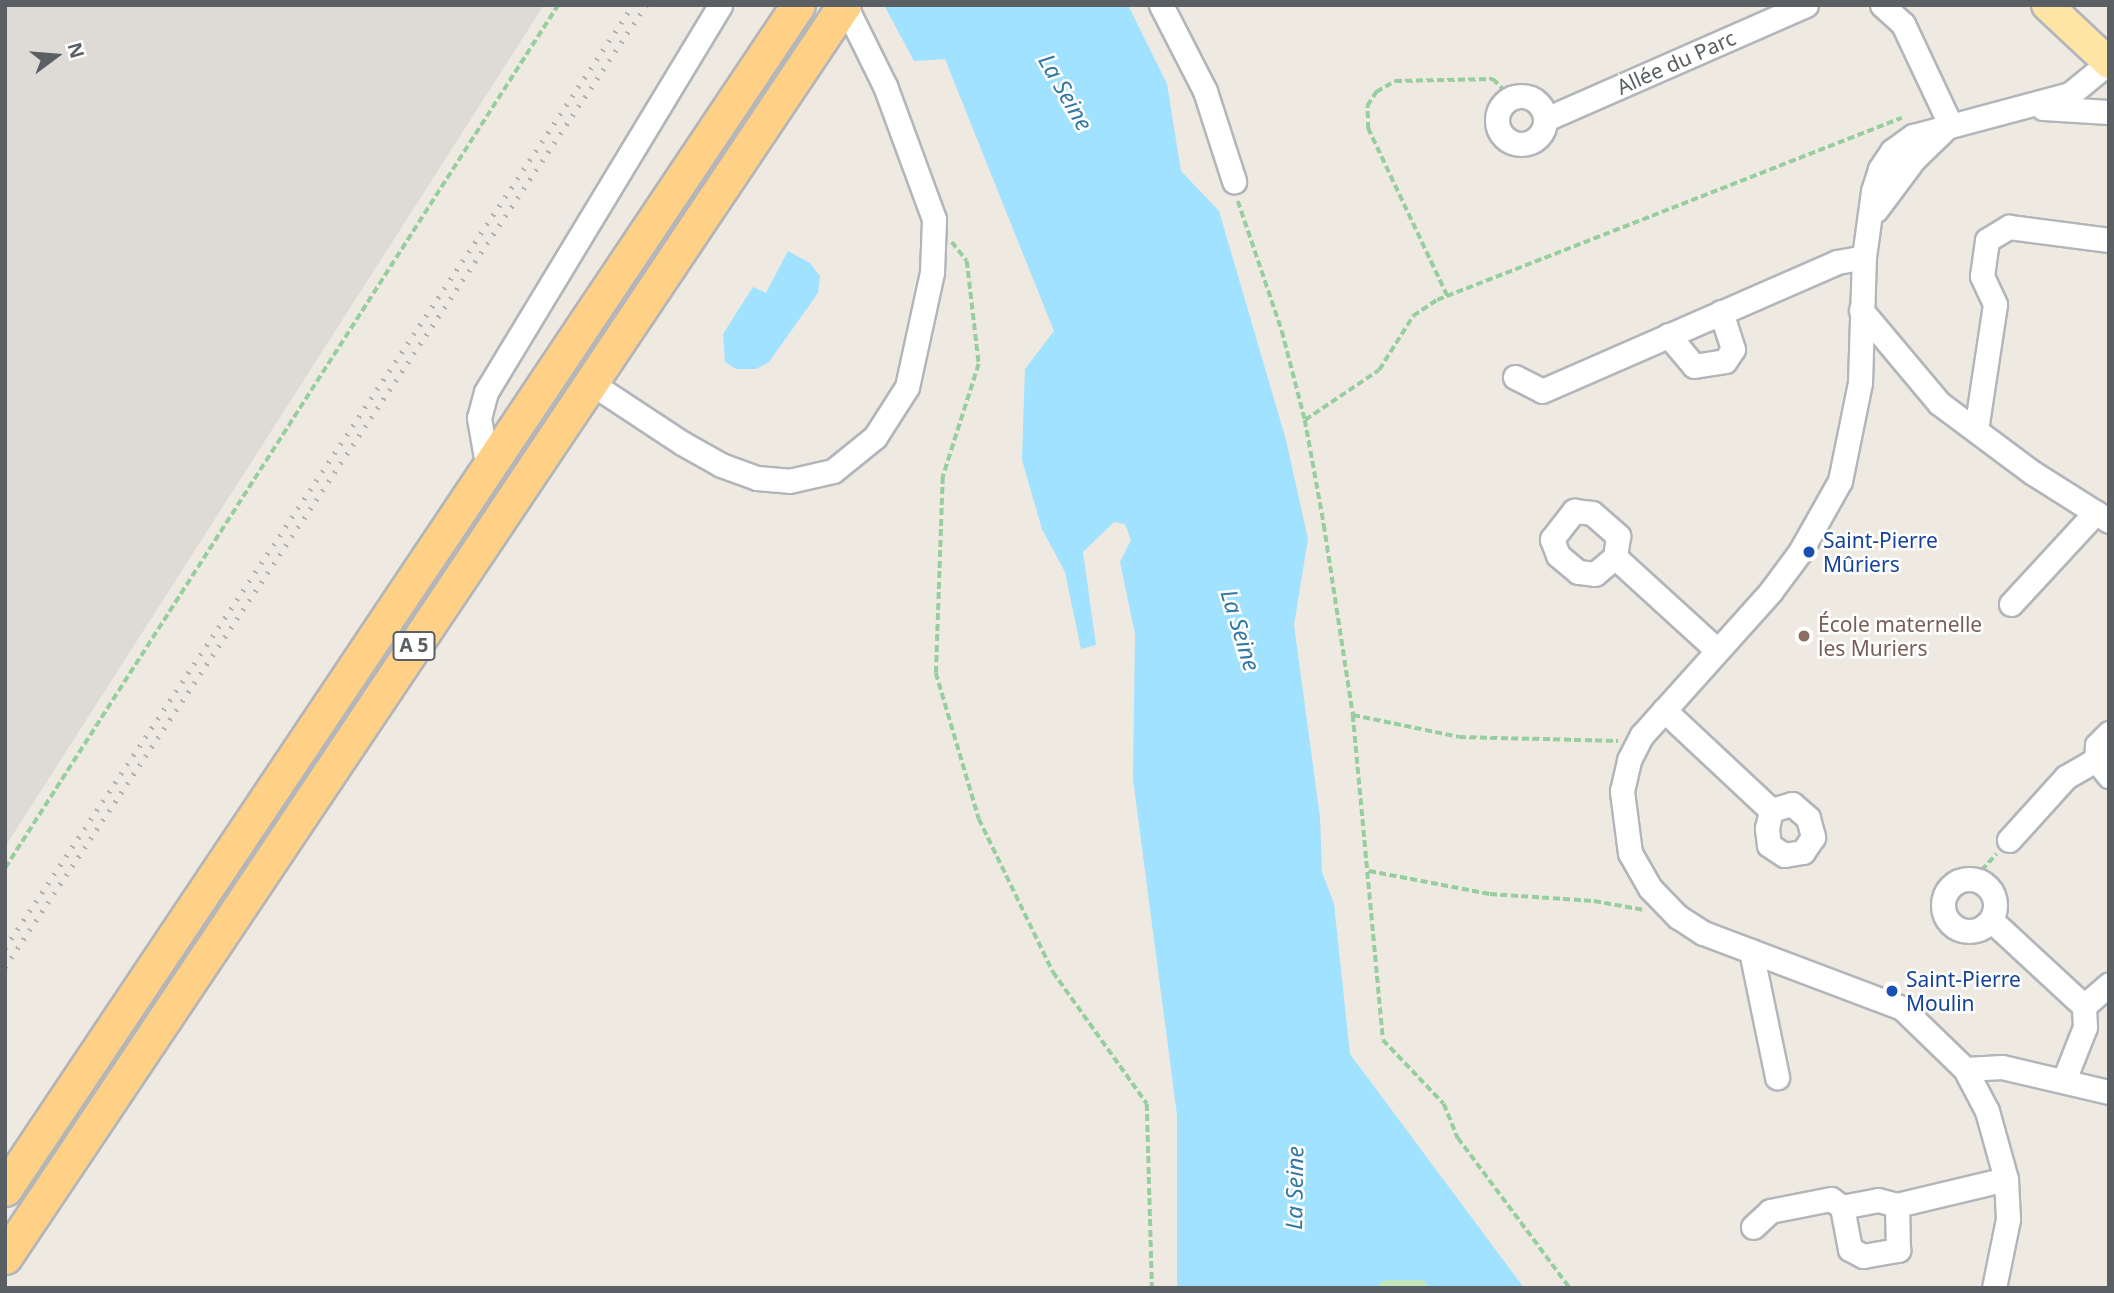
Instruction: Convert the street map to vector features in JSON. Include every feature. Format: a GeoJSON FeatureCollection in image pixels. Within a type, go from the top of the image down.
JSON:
{"type":"FeatureCollection","features":[{"type":"Feature","properties":{"kind":"highway","name":"A 5"},"geometry":{"type":"LineString","coordinates":[[5,1189],[798,5]]}},
{"type":"Feature","properties":{"kind":"highway","name":"A 5"},"geometry":{"type":"LineString","coordinates":[[5,1257],[845,5]]}},
{"type":"Feature","properties":{"kind":"main road"},"geometry":{"type":"LineString","coordinates":[[2047,5],[2108,63]]}},
{"type":"Feature","properties":{"kind":"street"},"geometry":{"type":"LineString","coordinates":[[488,469],[479,418],[486,392],[720,5]]}},
{"type":"Feature","properties":{"kind":"street"},"geometry":{"type":"LineString","coordinates":[[591,383],[682,443],[743,474],[789,481],[833,471],[875,437],[907,387],[932,272],[934,219],[885,86],[845,5]]}},
{"type":"Feature","properties":{"kind":"street"},"geometry":{"type":"LineString","coordinates":[[1161,5],[1205,90],[1234,181]]}},
{"type":"Feature","properties":{"kind":"street","name":"Allée du Parc"},"geometry":{"type":"LineString","coordinates":[[1546,119],[1806,5]]}},
{"type":"Feature","properties":{"kind":"street"},"geometry":{"type":"LineString","coordinates":[[1882,5],[1903,24],[1950,124]]}},
{"type":"Feature","properties":{"kind":"street"},"geometry":{"type":"LineString","coordinates":[[2010,1288],[2006,1179],[1987,1111],[1965,1069],[1902,1008],[1703,933],[1678,916],[1650,888],[1630,853],[1622,791],[1636,747],[1664,709],[1800,552],[1840,481],[1860,383],[1864,257],[1870,219],[1898,178],[1950,124],[2070,94],[2108,63]]}},
{"type":"Feature","properties":{"kind":"street"},"geometry":{"type":"LineString","coordinates":[[1510,96],[1535,99],[1546,119],[1540,139],[1529,145],[1507,141],[1500,133],[1497,107],[1510,96]]}},
{"type":"Feature","properties":{"kind":"street"},"geometry":{"type":"LineString","coordinates":[[2016,106],[2109,112]]}},
{"type":"Feature","properties":{"kind":"street"},"geometry":{"type":"LineString","coordinates":[[1976,430],[1995,304],[1982,276],[1987,240],[2010,227],[2109,240]]}},
{"type":"Feature","properties":{"kind":"street"},"geometry":{"type":"LineString","coordinates":[[1515,377],[1542,391],[1837,262],[1864,257]]}},
{"type":"Feature","properties":{"kind":"street"},"geometry":{"type":"LineString","coordinates":[[1861,310],[1939,403],[2102,517],[2011,604]]}},
{"type":"Feature","properties":{"kind":"street"},"geometry":{"type":"LineString","coordinates":[[1668,335],[1694,366],[1725,361],[1733,349],[1721,312]]}},
{"type":"Feature","properties":{"kind":"street"},"geometry":{"type":"LineString","coordinates":[[1615,557],[1717,650]]}},
{"type":"Feature","properties":{"kind":"street"},"geometry":{"type":"LineString","coordinates":[[1664,709],[1771,810]]}},
{"type":"Feature","properties":{"kind":"street"},"geometry":{"type":"LineString","coordinates":[[2009,840],[2066,777],[2102,768],[2096,745],[2109,733]]}},
{"type":"Feature","properties":{"kind":"street"},"geometry":{"type":"LineString","coordinates":[[1964,878],[1975,878],[1994,895],[1991,920],[1974,931],[1963,930],[1947,919],[1943,909],[1947,890],[1964,878]]}},
{"type":"Feature","properties":{"kind":"street"},"geometry":{"type":"LineString","coordinates":[[1991,920],[2084,1006],[2085,1027],[2064,1080]]}},
{"type":"Feature","properties":{"kind":"street"},"geometry":{"type":"LineString","coordinates":[[1751,951],[1777,1077]]}},
{"type":"Feature","properties":{"kind":"street"},"geometry":{"type":"LineString","coordinates":[[2084,1006],[2109,984]]}},
{"type":"Feature","properties":{"kind":"street"},"geometry":{"type":"LineString","coordinates":[[1965,1069],[2002,1067],[2109,1092]]}},
{"type":"Feature","properties":{"kind":"street"},"geometry":{"type":"LineString","coordinates":[[2064,1080],[2109,1099]]}},
{"type":"Feature","properties":{"kind":"street"},"geometry":{"type":"LineString","coordinates":[[1842,1207],[1878,1200],[1896,1205],[2006,1179]]}},
{"type":"Feature","properties":{"kind":"street"},"geometry":{"type":"LineString","coordinates":[[1753,1227],[1770,1211],[1831,1199],[1842,1207],[1850,1249],[1863,1255],[1898,1250],[1896,1205]]}},
{"type":"Feature","properties":{"kind":"street"},"geometry":{"type":"LineString","coordinates":[[1994,1288],[2008,1219]]}},
{"type":"Feature","properties":{"kind":"path"},"geometry":{"type":"LineString","coordinates":[[5,868],[558,5]]}},
{"type":"Feature","properties":{"kind":"path"},"geometry":{"type":"LineString","coordinates":[[1447,296],[1368,129],[1367,106],[1376,92],[1395,81],[1493,79],[1510,96]]}},
{"type":"Feature","properties":{"kind":"path"},"geometry":{"type":"LineString","coordinates":[[1305,420],[1379,370],[1413,316],[1447,296],[1940,103]]}},
{"type":"Feature","properties":{"kind":"path"},"geometry":{"type":"LineString","coordinates":[[1234,181],[1305,420],[1353,715],[1383,1040],[1444,1104],[1458,1138],[1570,1288]]}},
{"type":"Feature","properties":{"kind":"path"},"geometry":{"type":"LineString","coordinates":[[934,219],[967,261],[979,364],[943,477],[936,673],[979,819],[1053,972],[1147,1104],[1152,1288]]}},
{"type":"Feature","properties":{"kind":"path"},"geometry":{"type":"LineString","coordinates":[[1353,715],[1459,737],[1619,741],[1636,747]]}},
{"type":"Feature","properties":{"kind":"path"},"geometry":{"type":"LineString","coordinates":[[1975,878],[2009,840]]}},
{"type":"Feature","properties":{"kind":"path"},"geometry":{"type":"LineString","coordinates":[[1369,871],[1490,894],[1594,901],[1678,916]]}},
{"type":"Feature","properties":{"kind":"shaded area"},"geometry":{"type":"Polygon","coordinates":[[[5,5],[544,5],[5,847],[5,5]]]}},
{"type":"Feature","properties":{"kind":"green space"},"geometry":{"type":"Polygon","coordinates":[[[1383,1280],[1425,1280],[1429,1288],[1375,1288],[1383,1280]]]}},
{"type":"Feature","properties":{"kind":"water","name":"La Seine"},"geometry":{"type":"Polygon","coordinates":[[[884,5],[1128,5],[1167,84],[1181,171],[1219,211],[1286,440],[1308,539],[1294,625],[1320,817],[1322,872],[1334,904],[1350,1054],[1524,1288],[1429,1288],[1424,1280],[1384,1280],[1375,1288],[1177,1288],[1177,1115],[1133,779],[1135,634],[1120,562],[1131,540],[1125,524],[1114,522],[1083,552],[1096,645],[1081,649],[1065,572],[1042,529],[1022,460],[1025,369],[1054,331],[945,59],[914,61],[884,5]]]}},
{"type":"Feature","properties":{"kind":"water"},"geometry":{"type":"Polygon","coordinates":[[[788,251],[810,263],[820,276],[818,293],[769,362],[756,369],[736,369],[725,362],[723,334],[753,287],[766,293],[788,251]]]}},
{"type":"Feature","properties":{"kind":"railway"},"geometry":{"type":"LineString","coordinates":[[5,948],[633,5]]}},
{"type":"Feature","properties":{"kind":"railway"},"geometry":{"type":"LineString","coordinates":[[5,967],[646,5]]}},
{"type":"Feature","properties":{"kind":"place","name":"Saint-Pierre Mûriers"},"geometry":{"type":"Point","coordinates":[1809,552]}},
{"type":"Feature","properties":{"kind":"place","name":"École maternelle les Muriers"},"geometry":{"type":"Point","coordinates":[1804,636]}},
{"type":"Feature","properties":{"kind":"place","name":"Saint-Pierre Moulin"},"geometry":{"type":"Point","coordinates":[1892,991]}}]}
